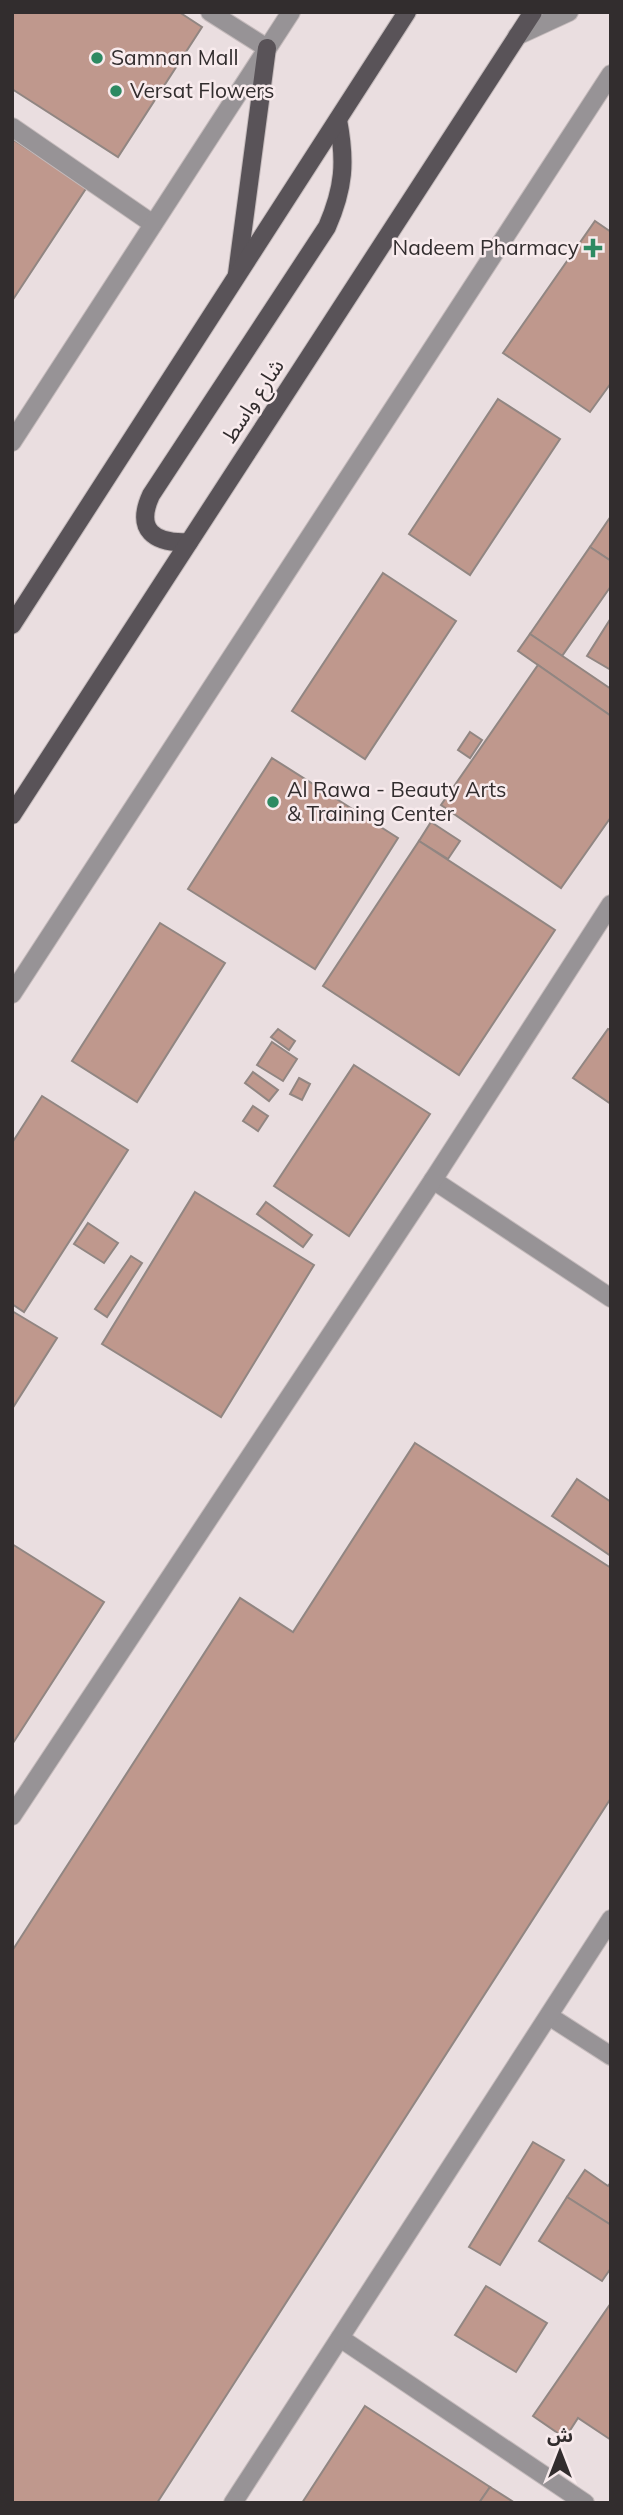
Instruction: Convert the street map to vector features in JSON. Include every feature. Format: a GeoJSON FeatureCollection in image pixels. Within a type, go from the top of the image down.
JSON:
{"type":"FeatureCollection","features":[{"type":"Feature","properties":{"kind":"main road"},"geometry":{"type":"LineString","coordinates":[[12,625],[407,12]]}},
{"type":"Feature","properties":{"kind":"main road","name":"شارع واسط"},"geometry":{"type":"LineString","coordinates":[[12,815],[533,12]]}},
{"type":"Feature","properties":{"kind":"main road"},"geometry":{"type":"LineString","coordinates":[[236,281],[267,48]]}},
{"type":"Feature","properties":{"kind":"main road"},"geometry":{"type":"LineString","coordinates":[[189,542],[172,543],[159,540],[150,532],[144,520],[146,507],[151,495],[327,227],[338,202],[343,175],[343,147],[338,120]]}},
{"type":"Feature","properties":{"kind":"street"},"geometry":{"type":"LineString","coordinates":[[210,12],[267,48]]}},
{"type":"Feature","properties":{"kind":"street"},"geometry":{"type":"LineString","coordinates":[[12,442],[291,12]]}},
{"type":"Feature","properties":{"kind":"street"},"geometry":{"type":"LineString","coordinates":[[517,36],[569,12]]}},
{"type":"Feature","properties":{"kind":"street"},"geometry":{"type":"LineString","coordinates":[[12,995],[611,74]]}},
{"type":"Feature","properties":{"kind":"street"},"geometry":{"type":"LineString","coordinates":[[12,127],[153,224]]}},
{"type":"Feature","properties":{"kind":"street"},"geometry":{"type":"LineString","coordinates":[[12,1816],[433,1180],[611,904]]}},
{"type":"Feature","properties":{"kind":"street"},"geometry":{"type":"LineString","coordinates":[[433,1180],[611,1298]]}},
{"type":"Feature","properties":{"kind":"street"},"geometry":{"type":"LineString","coordinates":[[233,2503],[611,1920]]}},
{"type":"Feature","properties":{"kind":"street"},"geometry":{"type":"LineString","coordinates":[[549,2015],[611,2056]]}},
{"type":"Feature","properties":{"kind":"street"},"geometry":{"type":"LineString","coordinates":[[340,2338],[585,2503]]}},
{"type":"Feature","properties":{"kind":"building","name":"Samnan Mall"},"geometry":{"type":"Polygon","coordinates":[[[12,12],[179,12],[202,27],[118,157],[12,89],[12,12]]]}},
{"type":"Feature","properties":{"kind":"building"},"geometry":{"type":"Polygon","coordinates":[[[12,139],[87,187],[12,301],[12,139]]]}},
{"type":"Feature","properties":{"kind":"building"},"geometry":{"type":"Polygon","coordinates":[[[595,221],[611,232],[611,383],[590,412],[503,353],[595,221]]]}},
{"type":"Feature","properties":{"kind":"building"},"geometry":{"type":"Polygon","coordinates":[[[498,399],[560,439],[470,575],[409,534],[498,399]]]}},
{"type":"Feature","properties":{"kind":"building"},"geometry":{"type":"Polygon","coordinates":[[[611,516],[611,561],[590,547],[611,516]]]}},
{"type":"Feature","properties":{"kind":"building"},"geometry":{"type":"Polygon","coordinates":[[[590,547],[611,561],[611,586],[562,656],[530,634],[590,547]]]}},
{"type":"Feature","properties":{"kind":"building"},"geometry":{"type":"Polygon","coordinates":[[[383,573],[456,621],[365,759],[292,711],[383,573]]]}},
{"type":"Feature","properties":{"kind":"building"},"geometry":{"type":"Polygon","coordinates":[[[611,618],[611,670],[587,656],[611,618]]]}},
{"type":"Feature","properties":{"kind":"building"},"geometry":{"type":"Polygon","coordinates":[[[530,634],[611,689],[611,716],[518,651],[530,634]]]}},
{"type":"Feature","properties":{"kind":"building"},"geometry":{"type":"Polygon","coordinates":[[[538,665],[611,716],[611,817],[561,888],[441,805],[538,665]]]}},
{"type":"Feature","properties":{"kind":"building"},"geometry":{"type":"Polygon","coordinates":[[[470,732],[482,740],[470,758],[458,750],[470,732]]]}},
{"type":"Feature","properties":{"kind":"building"},"geometry":{"type":"Polygon","coordinates":[[[272,758],[398,838],[315,969],[188,889],[272,758]]]}},
{"type":"Feature","properties":{"kind":"building"},"geometry":{"type":"Polygon","coordinates":[[[431,822],[460,841],[448,859],[419,841],[431,822]]]}},
{"type":"Feature","properties":{"kind":"building"},"geometry":{"type":"Polygon","coordinates":[[[419,841],[555,930],[459,1075],[323,986],[419,841]]]}},
{"type":"Feature","properties":{"kind":"building"},"geometry":{"type":"Polygon","coordinates":[[[160,923],[225,963],[137,1102],[72,1061],[160,923]]]}},
{"type":"Feature","properties":{"kind":"building"},"geometry":{"type":"Polygon","coordinates":[[[278,1029],[295,1041],[289,1050],[271,1037],[278,1029]]]}},
{"type":"Feature","properties":{"kind":"building"},"geometry":{"type":"Polygon","coordinates":[[[608,1029],[611,1030],[611,1104],[573,1078],[608,1029]]]}},
{"type":"Feature","properties":{"kind":"building"},"geometry":{"type":"Polygon","coordinates":[[[272,1042],[297,1059],[283,1081],[257,1065],[272,1042]]]}},
{"type":"Feature","properties":{"kind":"building"},"geometry":{"type":"Polygon","coordinates":[[[354,1065],[430,1114],[349,1236],[274,1186],[354,1065]]]}},
{"type":"Feature","properties":{"kind":"building"},"geometry":{"type":"Polygon","coordinates":[[[253,1072],[278,1090],[269,1101],[245,1083],[253,1072]]]}},
{"type":"Feature","properties":{"kind":"building"},"geometry":{"type":"Polygon","coordinates":[[[299,1078],[310,1084],[302,1100],[290,1094],[299,1078]]]}},
{"type":"Feature","properties":{"kind":"building"},"geometry":{"type":"Polygon","coordinates":[[[42,1096],[128,1150],[24,1312],[12,1304],[12,1143],[42,1096]]]}},
{"type":"Feature","properties":{"kind":"building"},"geometry":{"type":"Polygon","coordinates":[[[253,1106],[268,1116],[258,1131],[243,1121],[253,1106]]]}},
{"type":"Feature","properties":{"kind":"building"},"geometry":{"type":"Polygon","coordinates":[[[195,1192],[314,1265],[221,1417],[102,1344],[195,1192]]]}},
{"type":"Feature","properties":{"kind":"building"},"geometry":{"type":"Polygon","coordinates":[[[266,1202],[312,1235],[303,1247],[257,1214],[266,1202]]]}},
{"type":"Feature","properties":{"kind":"building"},"geometry":{"type":"Polygon","coordinates":[[[88,1223],[118,1243],[104,1263],[74,1244],[88,1223]]]}},
{"type":"Feature","properties":{"kind":"building"},"geometry":{"type":"Polygon","coordinates":[[[131,1256],[142,1263],[107,1317],[95,1309],[131,1256]]]}},
{"type":"Feature","properties":{"kind":"building"},"geometry":{"type":"Polygon","coordinates":[[[12,1311],[57,1338],[12,1409],[12,1311]]]}},
{"type":"Feature","properties":{"kind":"building"},"geometry":{"type":"Polygon","coordinates":[[[415,1443],[611,1568],[611,1798],[157,2503],[12,2503],[12,1951],[240,1598],[293,1632],[415,1443]]]}},
{"type":"Feature","properties":{"kind":"building"},"geometry":{"type":"Polygon","coordinates":[[[577,1479],[611,1502],[611,1556],[552,1516],[577,1479]]]}},
{"type":"Feature","properties":{"kind":"building"},"geometry":{"type":"Polygon","coordinates":[[[12,1544],[104,1602],[13,1743],[12,1742],[12,1544]]]}},
{"type":"Feature","properties":{"kind":"building"},"geometry":{"type":"Polygon","coordinates":[[[533,2142],[564,2160],[500,2265],[469,2247],[533,2142]]]}},
{"type":"Feature","properties":{"kind":"building"},"geometry":{"type":"Polygon","coordinates":[[[585,2170],[608,2186],[611,2182],[611,2225],[567,2197],[585,2170]]]}},
{"type":"Feature","properties":{"kind":"building"},"geometry":{"type":"Polygon","coordinates":[[[567,2197],[611,2225],[611,2268],[602,2281],[539,2241],[567,2197]]]}},
{"type":"Feature","properties":{"kind":"building"},"geometry":{"type":"Polygon","coordinates":[[[486,2286],[547,2323],[516,2372],[455,2335],[486,2286]]]}},
{"type":"Feature","properties":{"kind":"building"},"geometry":{"type":"Polygon","coordinates":[[[611,2303],[611,2440],[578,2418],[565,2438],[533,2416],[611,2303]]]}},
{"type":"Feature","properties":{"kind":"building"},"geometry":{"type":"Polygon","coordinates":[[[365,2406],[490,2487],[479,2503],[302,2503],[365,2406]]]}},
{"type":"Feature","properties":{"kind":"building"},"geometry":{"type":"Polygon","coordinates":[[[490,2487],[515,2503],[479,2503],[490,2487]]]}},
{"type":"Feature","properties":{"kind":"place","name":"Samnan Mall"},"geometry":{"type":"Point","coordinates":[97,58]}},
{"type":"Feature","properties":{"kind":"place","name":"Versat Flowers"},"geometry":{"type":"Point","coordinates":[116,91]}},
{"type":"Feature","properties":{"kind":"place","name":"Nadeem Pharmacy"},"geometry":{"type":"Point","coordinates":[593,248]}},
{"type":"Feature","properties":{"kind":"place","name":"Al Rawa - Beauty Arts & Training Center"},"geometry":{"type":"Point","coordinates":[273,802]}}]}
